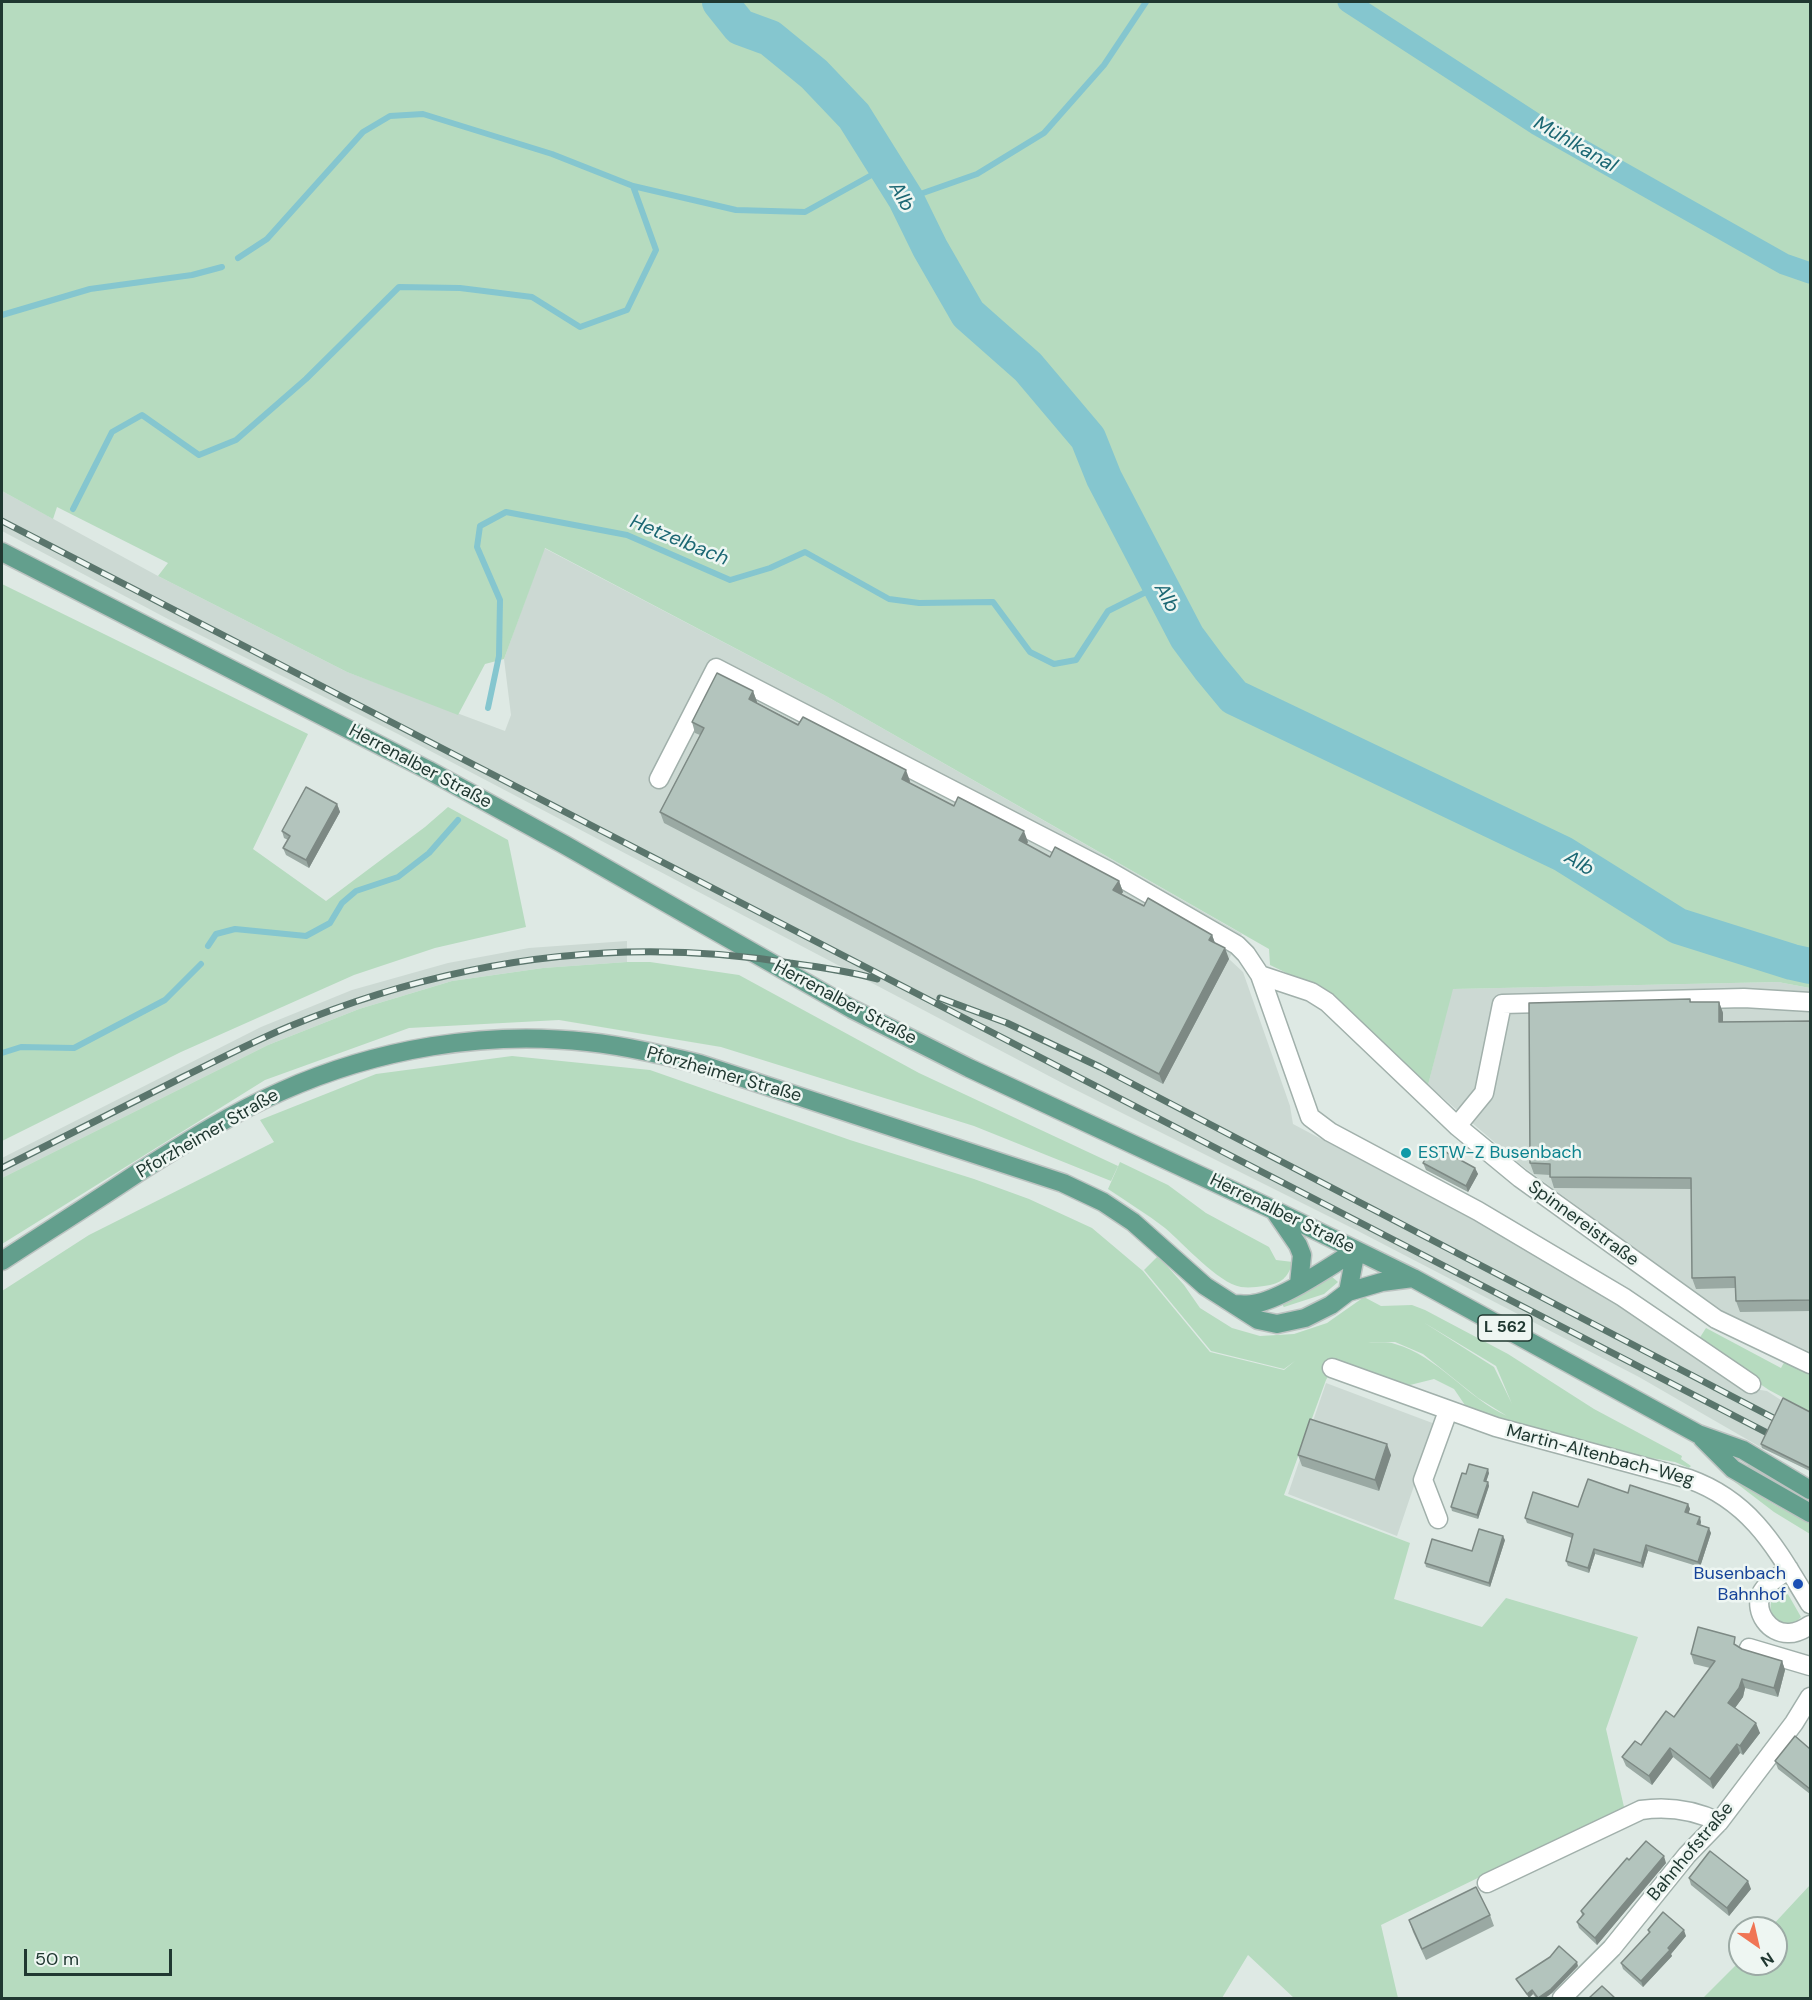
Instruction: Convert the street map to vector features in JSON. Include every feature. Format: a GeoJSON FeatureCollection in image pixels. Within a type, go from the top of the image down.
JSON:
{"type":"FeatureCollection","features":[{"type":"Feature","properties":{"kind":"main road","name":"Herrenalber Straße"},"geometry":{"type":"LineString","coordinates":[[2,552],[438,776],[566,845],[852,1009],[969,1068],[1274,1210],[1413,1278],[1698,1434],[1743,1450],[1810,1490]]}},
{"type":"Feature","properties":{"kind":"main road","name":"Pforzheimer Straße"},"geometry":{"type":"LineString","coordinates":[[2,1261],[170,1153],[230,1117],[282,1090],[324,1074],[387,1055],[467,1042],[529,1038],[587,1042],[644,1050],[700,1064],[1063,1183],[1103,1202],[1133,1222],[1205,1286],[1258,1320],[1278,1324],[1305,1318],[1330,1305],[1348,1292],[1382,1282],[1413,1278]]}},
{"type":"Feature","properties":{"kind":"main road"},"geometry":{"type":"LineString","coordinates":[[1274,1210],[1298,1245],[1302,1255],[1299,1284]]}},
{"type":"Feature","properties":{"kind":"main road"},"geometry":{"type":"LineString","coordinates":[[1234,1304],[1261,1302],[1331,1267],[1356,1250]]}},
{"type":"Feature","properties":{"kind":"main road"},"geometry":{"type":"LineString","coordinates":[[1348,1292],[1356,1250]]}},
{"type":"Feature","properties":{"kind":"main road","name":"Herrenalber Straße"},"geometry":{"type":"LineString","coordinates":[[1698,1434],[1733,1469],[1810,1513]]}},
{"type":"Feature","properties":{"kind":"street"},"geometry":{"type":"LineString","coordinates":[[659,779],[716,668],[1110,871],[1237,945],[1246,954],[1260,975],[1310,1117],[1330,1132],[1478,1211],[1623,1297],[1751,1384]]}},
{"type":"Feature","properties":{"kind":"street","name":"Spinnereistraße"},"geometry":{"type":"LineString","coordinates":[[1260,975],[1311,992],[1327,1002],[1457,1126],[1520,1178],[1716,1320],[1810,1364]]}},
{"type":"Feature","properties":{"kind":"street"},"geometry":{"type":"LineString","coordinates":[[1457,1126],[1484,1093],[1502,1004],[1744,998],[1810,1002]]}},
{"type":"Feature","properties":{"kind":"street","name":"Martin-Altenbach-Weg"},"geometry":{"type":"LineString","coordinates":[[1332,1368],[1496,1427],[1706,1485],[1758,1524],[1775,1546],[1810,1604]]}},
{"type":"Feature","properties":{"kind":"street"},"geometry":{"type":"LineString","coordinates":[[1438,1519],[1423,1480],[1449,1411]]}},
{"type":"Feature","properties":{"kind":"street"},"geometry":{"type":"LineString","coordinates":[[1789,1569],[1765,1587],[1759,1606],[1761,1613],[1770,1626],[1783,1633],[1798,1631],[1810,1625]]}},
{"type":"Feature","properties":{"kind":"street"},"geometry":{"type":"LineString","coordinates":[[1749,1648],[1810,1666]]}},
{"type":"Feature","properties":{"kind":"street","name":"Bahnhofstraße"},"geometry":{"type":"LineString","coordinates":[[1562,1998],[1612,1948],[1687,1855],[1719,1822],[1794,1723],[1810,1697]]}},
{"type":"Feature","properties":{"kind":"street"},"geometry":{"type":"LineString","coordinates":[[1487,1883],[1641,1810],[1661,1807],[1682,1810],[1703,1814],[1719,1822]]}},
{"type":"Feature","properties":{"kind":"shaded area"},"geometry":{"type":"Polygon","coordinates":[[[2,491],[158,576],[347,672],[505,731],[511,715],[504,659],[544,548],[826,696],[1242,934],[1229,959],[1243,972],[1290,1106],[1293,1124],[1573,1273],[1747,1388],[1767,1391],[1784,1402],[1810,1471],[1762,1448],[1639,1377],[1358,1231],[1068,1086],[398,734],[168,619],[2,531],[2,491]]]}},
{"type":"Feature","properties":{"kind":"shaded area"},"geometry":{"type":"Polygon","coordinates":[[[627,941],[627,962],[543,968],[452,981],[359,1009],[268,1045],[2,1178],[2,1158],[261,1027],[352,990],[448,963],[529,948],[627,941]]]}},
{"type":"Feature","properties":{"kind":"shaded area"},"geometry":{"type":"Polygon","coordinates":[[[1778,982],[1810,988],[1810,1352],[1720,1311],[1521,1165],[1428,1085],[1452,989],[1778,982]]]}},
{"type":"Feature","properties":{"kind":"shaded area"},"geometry":{"type":"Polygon","coordinates":[[[1326,1383],[1435,1424],[1397,1536],[1288,1494],[1326,1383]]]}},
{"type":"Feature","properties":{"kind":"green space"},"geometry":{"type":"Polygon","coordinates":[[[2,2],[1810,2],[1810,988],[1778,982],[1453,989],[1428,1085],[1326,992],[1270,965],[1269,949],[826,696],[545,548],[504,659],[485,664],[458,715],[347,672],[158,576],[168,563],[57,507],[53,519],[2,491],[2,2]]]}},
{"type":"Feature","properties":{"kind":"green space"},"geometry":{"type":"Polygon","coordinates":[[[2,584],[308,734],[253,849],[326,901],[425,827],[448,807],[508,840],[526,927],[435,948],[354,975],[181,1052],[2,1141],[2,584]]]}},
{"type":"Feature","properties":{"kind":"green space"},"geometry":{"type":"Polygon","coordinates":[[[650,962],[739,975],[919,1073],[1118,1166],[1111,1181],[974,1126],[721,1047],[559,1020],[409,1028],[265,1080],[2,1244],[2,1178],[268,1045],[359,1009],[452,981],[543,968],[650,962]]]}},
{"type":"Feature","properties":{"kind":"green space"},"geometry":{"type":"Polygon","coordinates":[[[512,1056],[650,1070],[850,1140],[974,1179],[1029,1199],[1092,1228],[1143,1271],[1210,1352],[1284,1370],[1295,1361],[1284,1369],[1211,1351],[1144,1270],[1158,1256],[1184,1285],[1200,1308],[1232,1328],[1260,1336],[1294,1334],[1327,1323],[1364,1297],[1381,1306],[1412,1305],[1425,1310],[1508,1354],[1594,1409],[1682,1456],[1681,1459],[1691,1466],[1689,1468],[1675,1462],[1645,1457],[1644,1459],[1469,1411],[1454,1389],[1434,1379],[1410,1385],[1336,1362],[1326,1380],[1284,1495],[1410,1543],[1394,1599],[1482,1627],[1506,1598],[1638,1637],[1606,1729],[1624,1807],[1381,1925],[1398,1998],[1294,1998],[1248,1955],[1222,1998],[2,1998],[2,1291],[89,1235],[274,1142],[260,1120],[376,1074],[512,1056]],[[1423,1322],[1494,1367],[1512,1404],[1496,1366],[1423,1322]],[[1385,1342],[1411,1350],[1425,1358],[1479,1399],[1507,1416],[1478,1398],[1423,1354],[1395,1342],[1385,1342]]]}},
{"type":"Feature","properties":{"kind":"green space"},"geometry":{"type":"Polygon","coordinates":[[[1120,1162],[1168,1185],[1206,1213],[1269,1247],[1276,1260],[1293,1262],[1289,1272],[1275,1284],[1264,1286],[1241,1287],[1222,1278],[1165,1228],[1108,1189],[1120,1162]]]}},
{"type":"Feature","properties":{"kind":"green space"},"geometry":{"type":"Polygon","coordinates":[[[1331,1276],[1338,1282],[1324,1294],[1283,1306],[1283,1304],[1331,1276]]]}},
{"type":"Feature","properties":{"kind":"green space"},"geometry":{"type":"Polygon","coordinates":[[[1706,1328],[1781,1368],[1786,1359],[1810,1371],[1810,1412],[1769,1390],[1697,1342],[1706,1328]]]}},
{"type":"Feature","properties":{"kind":"green space"},"geometry":{"type":"Polygon","coordinates":[[[1750,1463],[1810,1495],[1810,1503],[1747,1466],[1750,1463]]]}},
{"type":"Feature","properties":{"kind":"green space"},"geometry":{"type":"Polygon","coordinates":[[[1719,1470],[1775,1505],[1810,1523],[1810,1534],[1774,1512],[1719,1470]]]}},
{"type":"Feature","properties":{"kind":"green space"},"geometry":{"type":"Polygon","coordinates":[[[1785,1589],[1801,1617],[1795,1623],[1787,1625],[1775,1617],[1771,1607],[1774,1597],[1785,1589]]]}},
{"type":"Feature","properties":{"kind":"green space"},"geometry":{"type":"Polygon","coordinates":[[[1810,1885],[1810,1998],[1703,1998],[1728,1973],[1728,1976],[1788,1976],[1788,1916],[1781,1916],[1810,1885]]]}},
{"type":"Feature","properties":{"kind":"building"},"geometry":{"type":"Polygon","coordinates":[[[717,673],[753,691],[749,699],[798,725],[803,717],[906,770],[902,779],[954,806],[958,797],[1024,831],[1019,840],[1050,857],[1055,847],[1119,881],[1113,890],[1144,906],[1148,898],[1212,935],[1209,940],[1225,948],[1159,1074],[660,812],[704,728],[692,722],[717,673]]]}},
{"type":"Feature","properties":{"kind":"building"},"geometry":{"type":"Polygon","coordinates":[[[306,787],[337,804],[306,860],[283,848],[290,836],[282,831],[306,787]]]}},
{"type":"Feature","properties":{"kind":"building"},"geometry":{"type":"Polygon","coordinates":[[[1690,999],[1690,1002],[1719,1002],[1719,1022],[1810,1021],[1810,1300],[1736,1301],[1735,1277],[1692,1278],[1691,1178],[1550,1177],[1550,1164],[1530,1163],[1529,1003],[1690,999]]]}},
{"type":"Feature","properties":{"kind":"building"},"geometry":{"type":"Polygon","coordinates":[[[1433,1145],[1475,1168],[1466,1186],[1423,1163],[1433,1145]]]}},
{"type":"Feature","properties":{"kind":"building"},"geometry":{"type":"Polygon","coordinates":[[[1783,1398],[1810,1412],[1810,1468],[1761,1444],[1783,1398]]]}},
{"type":"Feature","properties":{"kind":"building"},"geometry":{"type":"Polygon","coordinates":[[[1310,1419],[1387,1444],[1375,1480],[1298,1455],[1310,1419]]]}},
{"type":"Feature","properties":{"kind":"building"},"geometry":{"type":"Polygon","coordinates":[[[1469,1464],[1488,1469],[1484,1481],[1488,1482],[1477,1515],[1451,1507],[1462,1473],[1466,1474],[1469,1464]]]}},
{"type":"Feature","properties":{"kind":"building"},"geometry":{"type":"Polygon","coordinates":[[[1588,1479],[1628,1493],[1630,1485],[1688,1504],[1685,1512],[1700,1517],[1697,1524],[1709,1528],[1698,1562],[1646,1545],[1641,1563],[1594,1549],[1588,1568],[1566,1561],[1573,1534],[1525,1518],[1533,1492],[1578,1507],[1588,1479]]]}},
{"type":"Feature","properties":{"kind":"building"},"geometry":{"type":"Polygon","coordinates":[[[1479,1529],[1503,1536],[1489,1583],[1425,1563],[1432,1539],[1472,1551],[1479,1529]]]}},
{"type":"Feature","properties":{"kind":"building"},"geometry":{"type":"Polygon","coordinates":[[[1698,1627],[1735,1637],[1734,1644],[1742,1649],[1782,1661],[1774,1688],[1742,1679],[1739,1688],[1728,1703],[1756,1723],[1740,1746],[1737,1744],[1710,1779],[1670,1748],[1649,1776],[1622,1757],[1635,1741],[1641,1745],[1666,1711],[1674,1717],[1715,1661],[1691,1654],[1698,1627]]]}},
{"type":"Feature","properties":{"kind":"building"},"geometry":{"type":"Polygon","coordinates":[[[1795,1736],[1810,1749],[1810,1789],[1775,1761],[1795,1736]]]}},
{"type":"Feature","properties":{"kind":"building"},"geometry":{"type":"Polygon","coordinates":[[[1646,1841],[1664,1856],[1595,1938],[1577,1922],[1584,1914],[1581,1911],[1627,1858],[1629,1860],[1646,1841]]]}},
{"type":"Feature","properties":{"kind":"building"},"geometry":{"type":"Polygon","coordinates":[[[1710,1851],[1748,1881],[1727,1908],[1689,1878],[1710,1851]]]}},
{"type":"Feature","properties":{"kind":"building"},"geometry":{"type":"Polygon","coordinates":[[[1476,1887],[1490,1915],[1422,1949],[1409,1920],[1476,1887]]]}},
{"type":"Feature","properties":{"kind":"building"},"geometry":{"type":"Polygon","coordinates":[[[1663,1912],[1684,1930],[1668,1948],[1670,1950],[1641,1981],[1621,1963],[1650,1932],[1648,1930],[1663,1912]]]}},
{"type":"Feature","properties":{"kind":"building"},"geometry":{"type":"Polygon","coordinates":[[[1559,1946],[1577,1962],[1551,1989],[1538,1998],[1532,1990],[1527,1994],[1516,1979],[1550,1957],[1559,1946]]]}},
{"type":"Feature","properties":{"kind":"building"},"geometry":{"type":"Polygon","coordinates":[[[1602,1986],[1615,1998],[1589,1998],[1602,1986]]]}},
{"type":"Feature","properties":{"kind":"waterway","name":"Alb"},"geometry":{"type":"LineString","coordinates":[[720,2],[740,27],[770,38],[814,74],[854,116],[906,199],[930,248],[968,314],[1028,367],[1088,438],[1104,478],[1187,637],[1234,697],[1563,854],[1678,926],[1810,966]]}},
{"type":"Feature","properties":{"kind":"waterway"},"geometry":{"type":"LineString","coordinates":[[906,199],[977,174],[1044,133],[1104,65],[1146,2]]}},
{"type":"Feature","properties":{"kind":"waterway","name":"Mühlkanal"},"geometry":{"type":"LineString","coordinates":[[1348,2],[1536,124],[1784,264],[1810,273]]}},
{"type":"Feature","properties":{"kind":"waterway"},"geometry":{"type":"LineString","coordinates":[[238,258],[267,239],[363,132],[390,116],[423,114],[552,154],[633,186],[736,210],[805,212],[886,167]]}},
{"type":"Feature","properties":{"kind":"waterway"},"geometry":{"type":"LineString","coordinates":[[73,509],[112,432],[142,415],[199,455],[236,440],[306,379],[399,287],[460,288],[532,297],[580,327],[627,310],[656,250],[633,186]]}},
{"type":"Feature","properties":{"kind":"waterway"},"geometry":{"type":"LineString","coordinates":[[2,315],[90,289],[192,275],[222,267]]}},
{"type":"Feature","properties":{"kind":"waterway","name":"Hetzelbach"},"geometry":{"type":"LineString","coordinates":[[488,708],[499,656],[500,600],[477,547],[480,526],[506,512],[627,535],[730,580],[770,568],[805,552],[889,599],[919,603],[993,602],[1030,652],[1054,664],[1076,660],[1108,611],[1160,585]]}},
{"type":"Feature","properties":{"kind":"waterway","name":"Hetzelbach"},"geometry":{"type":"LineString","coordinates":[[208,946],[216,934],[235,929],[306,936],[330,923],[342,903],[356,891],[398,877],[429,853],[458,820]]}},
{"type":"Feature","properties":{"kind":"waterway","name":"Hetzelbach"},"geometry":{"type":"LineString","coordinates":[[2,1053],[21,1047],[74,1048],[165,1000],[201,964]]}},
{"type":"Feature","properties":{"kind":"railway"},"geometry":{"type":"LineString","coordinates":[[2,521],[1810,1455]]}},
{"type":"Feature","properties":{"kind":"railway"},"geometry":{"type":"LineString","coordinates":[[2,1168],[288,1027],[349,1004],[410,985],[472,970],[535,959],[598,953],[661,952],[725,955],[790,963],[845,971],[877,979]]}},
{"type":"Feature","properties":{"kind":"railway"},"geometry":{"type":"LineString","coordinates":[[940,998],[1007,1023],[1100,1067],[1810,1437]]}},
{"type":"Feature","properties":{"kind":"place","name":"ESTW-Z Busenbach"},"geometry":{"type":"Point","coordinates":[1406,1153]}},
{"type":"Feature","properties":{"kind":"place","name":"Busenbach Bahnhof"},"geometry":{"type":"Point","coordinates":[1798,1584]}}]}
